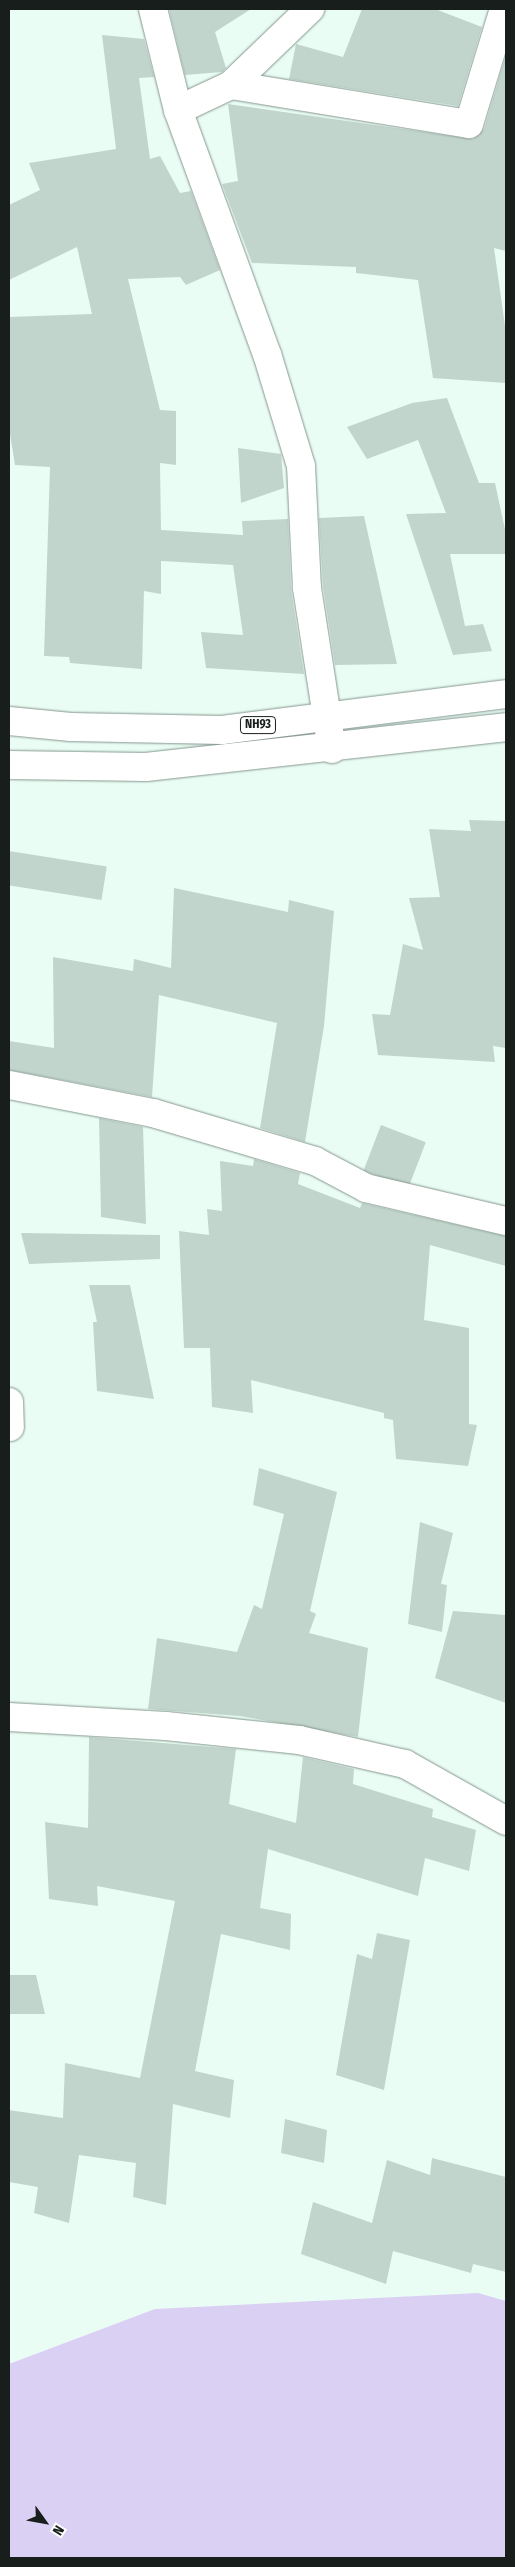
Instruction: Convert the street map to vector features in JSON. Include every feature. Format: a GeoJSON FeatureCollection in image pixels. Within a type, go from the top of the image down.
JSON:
{"type":"FeatureCollection","features":[{"type":"Feature","properties":{"kind":"street"},"geometry":{"type":"LineString","coordinates":[[152,9],[178,110],[267,354],[302,466],[307,588],[332,749]]}},
{"type":"Feature","properties":{"kind":"street"},"geometry":{"type":"LineString","coordinates":[[178,110],[231,85],[310,9]]}},
{"type":"Feature","properties":{"kind":"street"},"geometry":{"type":"LineString","coordinates":[[231,85],[469,124],[504,9]]}},
{"type":"Feature","properties":{"kind":"street","name":"NH93"},"geometry":{"type":"LineString","coordinates":[[9,721],[71,727],[222,730],[506,694]]}},
{"type":"Feature","properties":{"kind":"street","name":"NH93"},"geometry":{"type":"LineString","coordinates":[[9,765],[146,767],[332,749],[506,727]]}},
{"type":"Feature","properties":{"kind":"street"},"geometry":{"type":"LineString","coordinates":[[9,1085],[153,1113],[315,1161],[366,1188],[506,1221]]}},
{"type":"Feature","properties":{"kind":"street"},"geometry":{"type":"LineString","coordinates":[[9,1717],[166,1726],[300,1740],[405,1764],[506,1821]]}},
{"type":"Feature","properties":{"kind":"shaded area"},"geometry":{"type":"Polygon","coordinates":[[[478,2293],[506,2301],[506,2558],[9,2558],[9,2364],[155,2309],[478,2293]]]}},
{"type":"Feature","properties":{"kind":"building"},"geometry":{"type":"Polygon","coordinates":[[[169,9],[251,9],[215,32],[226,68],[222,72],[185,75],[169,9]]]}},
{"type":"Feature","properties":{"kind":"building"},"geometry":{"type":"Polygon","coordinates":[[[362,9],[435,9],[482,27],[458,106],[289,79],[296,44],[343,57],[362,9]]]}},
{"type":"Feature","properties":{"kind":"building"},"geometry":{"type":"Polygon","coordinates":[[[102,35],[144,39],[154,77],[139,78],[150,159],[160,156],[180,193],[191,191],[220,270],[186,285],[180,277],[128,279],[160,410],[176,411],[176,465],[160,463],[161,530],[243,535],[242,521],[288,519],[291,589],[304,674],[206,668],[201,632],[243,635],[233,565],[161,561],[161,594],[144,591],[142,669],[70,663],[69,657],[44,656],[50,467],[15,465],[9,428],[9,317],[92,314],[77,247],[9,280],[9,205],[40,190],[29,163],[116,149],[102,35]]]}},
{"type":"Feature","properties":{"kind":"building"},"geometry":{"type":"Polygon","coordinates":[[[506,55],[506,251],[494,248],[506,333],[506,383],[433,378],[418,280],[356,273],[356,267],[252,263],[222,184],[238,181],[228,104],[473,139],[484,129],[506,55]]]}},
{"type":"Feature","properties":{"kind":"building"},"geometry":{"type":"Polygon","coordinates":[[[447,398],[479,483],[495,483],[506,534],[506,554],[450,554],[465,626],[483,624],[492,651],[453,655],[406,514],[446,513],[418,440],[367,459],[347,427],[412,403],[447,398]]]}},
{"type":"Feature","properties":{"kind":"building"},"geometry":{"type":"Polygon","coordinates":[[[238,448],[281,454],[284,488],[241,503],[238,448]]]}},
{"type":"Feature","properties":{"kind":"building"},"geometry":{"type":"Polygon","coordinates":[[[364,516],[397,664],[335,665],[323,586],[319,518],[364,516]]]}},
{"type":"Feature","properties":{"kind":"building"},"geometry":{"type":"Polygon","coordinates":[[[469,820],[506,821],[506,1048],[493,1046],[495,1062],[378,1055],[372,1014],[390,1015],[403,944],[423,950],[409,898],[440,897],[429,829],[471,831],[469,820]]]}},
{"type":"Feature","properties":{"kind":"building"},"geometry":{"type":"Polygon","coordinates":[[[9,851],[107,866],[101,900],[9,885],[9,851]]]}},
{"type":"Feature","properties":{"kind":"building"},"geometry":{"type":"Polygon","coordinates":[[[174,888],[288,912],[289,900],[334,911],[324,1026],[305,1142],[260,1128],[277,1023],[159,995],[152,1097],[9,1070],[9,1041],[54,1048],[53,957],[133,971],[134,959],[171,968],[174,888]]]}},
{"type":"Feature","properties":{"kind":"building"},"geometry":{"type":"Polygon","coordinates":[[[99,1118],[143,1127],[146,1224],[101,1217],[99,1118]]]}},
{"type":"Feature","properties":{"kind":"building"},"geometry":{"type":"Polygon","coordinates":[[[381,1125],[426,1142],[408,1188],[363,1171],[381,1125]]]}},
{"type":"Feature","properties":{"kind":"building"},"geometry":{"type":"Polygon","coordinates":[[[254,1159],[300,1173],[298,1184],[360,1208],[362,1203],[506,1236],[506,1266],[430,1245],[424,1320],[469,1328],[469,1424],[477,1425],[468,1466],[396,1459],[393,1420],[384,1418],[384,1413],[251,1380],[253,1413],[212,1407],[210,1348],[184,1348],[179,1231],[209,1235],[207,1209],[222,1211],[220,1161],[253,1166],[254,1159]]]}},
{"type":"Feature","properties":{"kind":"building"},"geometry":{"type":"Polygon","coordinates":[[[21,1233],[160,1235],[160,1259],[29,1264],[21,1233]]]}},
{"type":"Feature","properties":{"kind":"building"},"geometry":{"type":"Polygon","coordinates":[[[89,1285],[130,1285],[154,1399],[97,1391],[93,1322],[97,1322],[89,1285]]]}},
{"type":"Feature","properties":{"kind":"building"},"geometry":{"type":"Polygon","coordinates":[[[259,1468],[337,1492],[310,1611],[316,1614],[309,1633],[368,1648],[358,1737],[240,1716],[148,1709],[157,1638],[237,1652],[254,1605],[262,1609],[284,1514],[253,1505],[259,1468]]]}},
{"type":"Feature","properties":{"kind":"building"},"geometry":{"type":"Polygon","coordinates":[[[420,1522],[453,1533],[441,1584],[447,1585],[442,1632],[408,1624],[420,1522]]]}},
{"type":"Feature","properties":{"kind":"building"},"geometry":{"type":"Polygon","coordinates":[[[453,1611],[506,1615],[506,1703],[435,1678],[453,1611]]]}},
{"type":"Feature","properties":{"kind":"building"},"geometry":{"type":"Polygon","coordinates":[[[89,1737],[236,1749],[229,1804],[296,1823],[303,1757],[354,1769],[353,1784],[433,1809],[432,1817],[476,1830],[469,1871],[425,1858],[418,1896],[268,1849],[260,1908],[291,1914],[290,1950],[221,1934],[195,2071],[234,2080],[230,2118],[173,2104],[166,2205],[133,2197],[136,2163],[79,2155],[69,2223],[34,2213],[38,2187],[9,2182],[9,2110],[63,2118],[65,2063],[140,2078],[175,1901],[97,1886],[98,1906],[49,1899],[45,1822],[88,1828],[89,1737]]]}},
{"type":"Feature","properties":{"kind":"building"},"geometry":{"type":"Polygon","coordinates":[[[377,1933],[410,1940],[384,2090],[336,2075],[357,1954],[372,1959],[377,1933]]]}},
{"type":"Feature","properties":{"kind":"building"},"geometry":{"type":"Polygon","coordinates":[[[9,1975],[36,1975],[45,2014],[9,2014],[9,1975]]]}},
{"type":"Feature","properties":{"kind":"building"},"geometry":{"type":"Polygon","coordinates":[[[285,2119],[327,2130],[324,2163],[281,2153],[285,2119]]]}},
{"type":"Feature","properties":{"kind":"building"},"geometry":{"type":"Polygon","coordinates":[[[432,2158],[506,2177],[506,2272],[473,2264],[471,2273],[393,2251],[386,2284],[301,2254],[313,2202],[372,2223],[387,2160],[430,2175],[432,2158]]]}}]}
